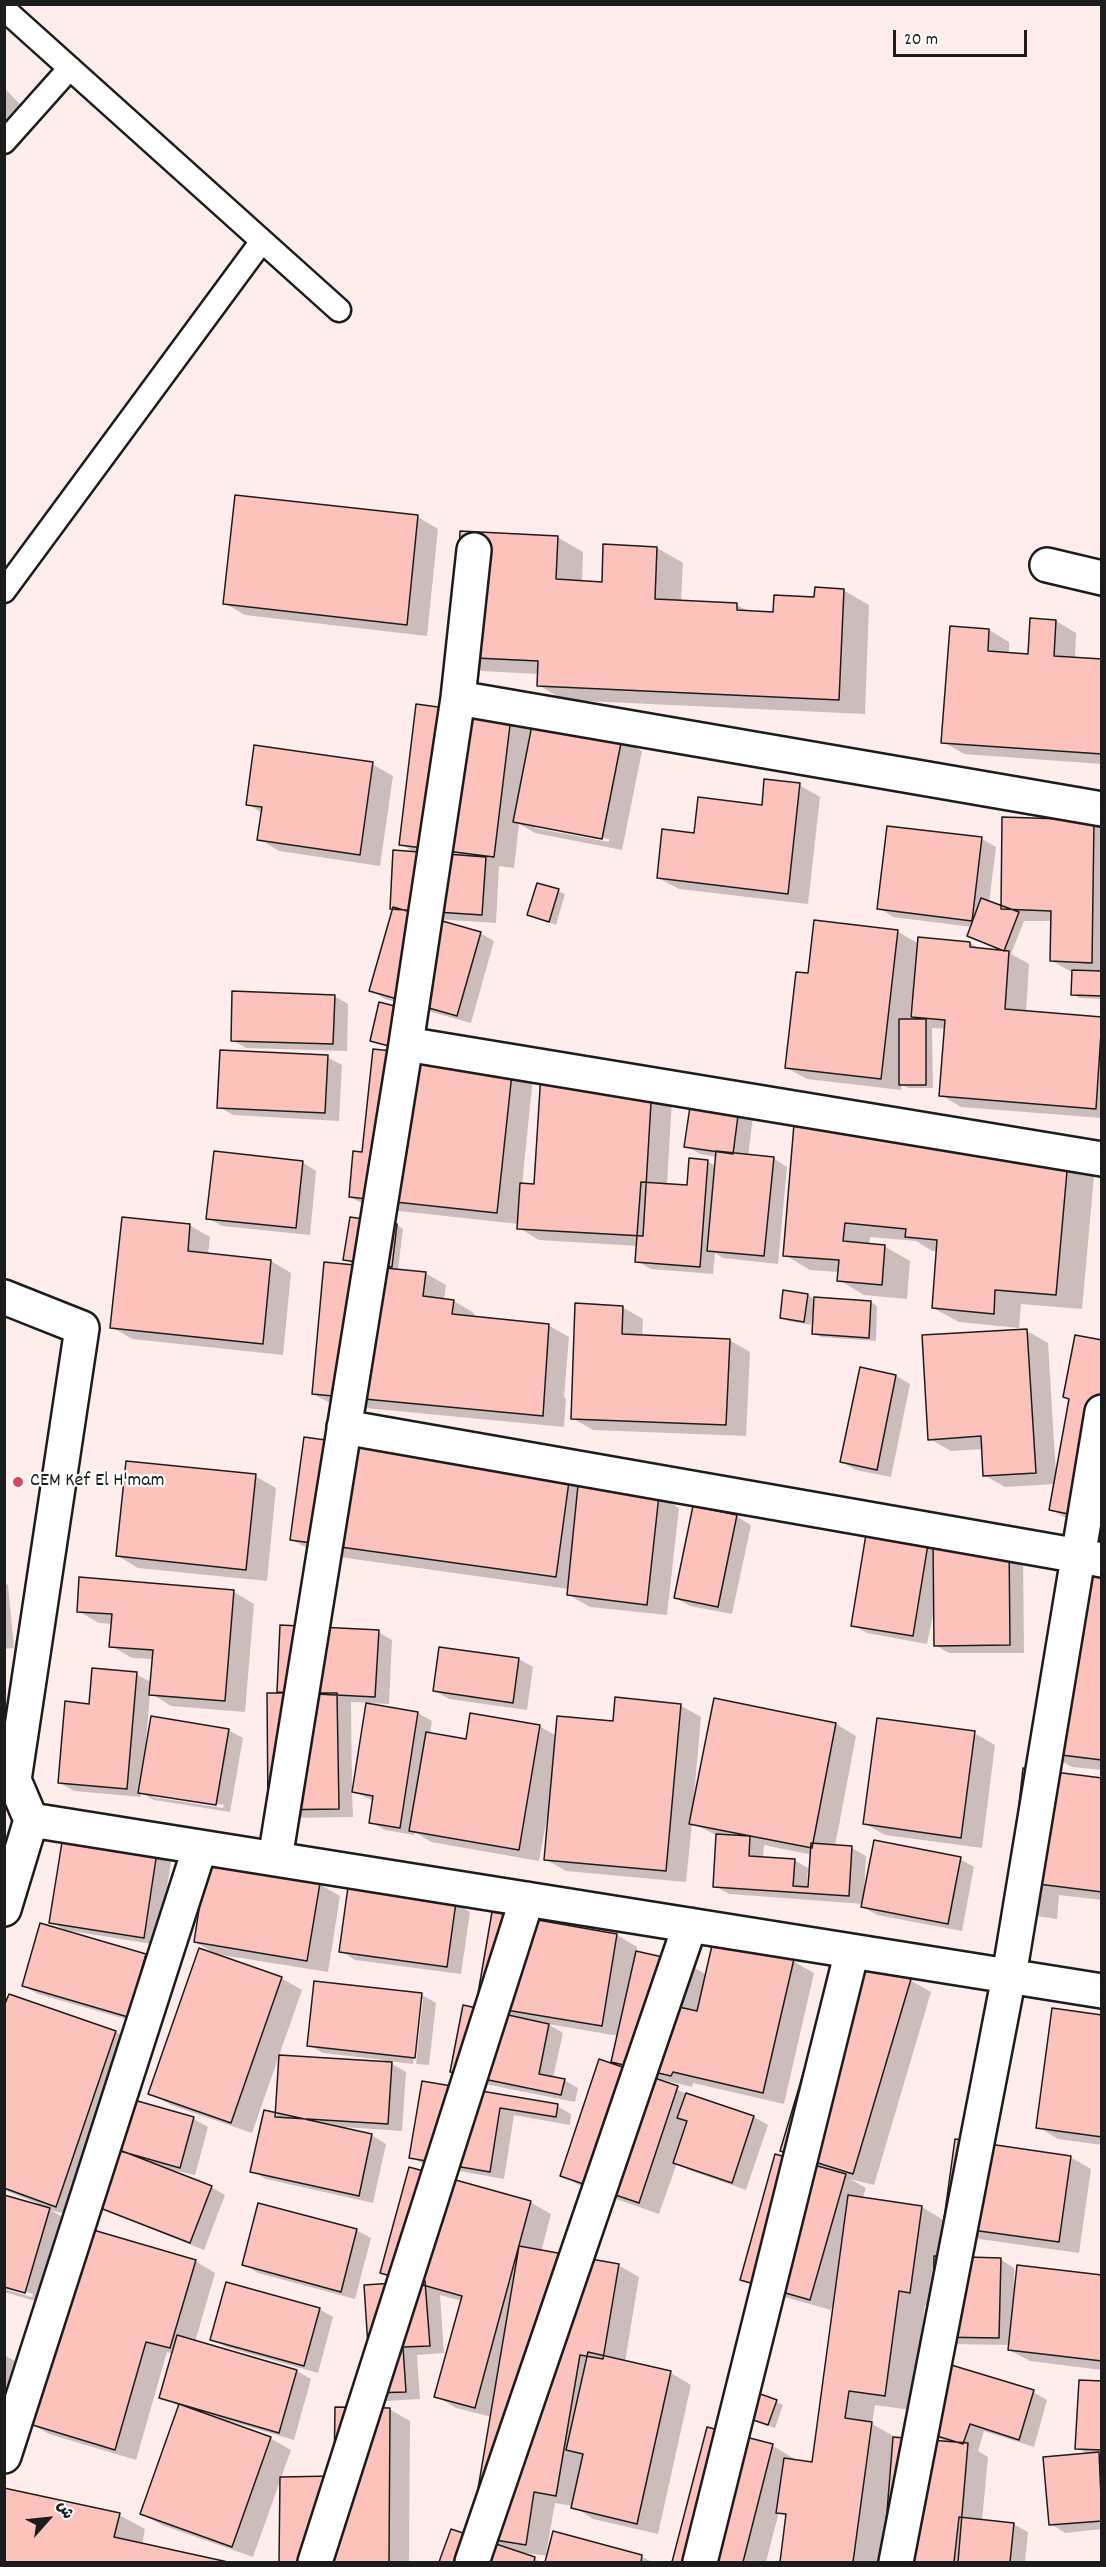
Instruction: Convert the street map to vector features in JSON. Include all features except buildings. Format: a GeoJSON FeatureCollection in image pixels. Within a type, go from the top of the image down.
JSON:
{"type":"FeatureCollection","features":[{"type":"Feature","properties":{"kind":"street"},"geometry":{"type":"LineString","coordinates":[[275,1859],[406,1044],[458,698],[474,550]]}},
{"type":"Feature","properties":{"kind":"street"},"geometry":{"type":"LineString","coordinates":[[1047,565],[1101,578]]}},
{"type":"Feature","properties":{"kind":"street"},"geometry":{"type":"LineString","coordinates":[[458,698],[1101,809]]}},
{"type":"Feature","properties":{"kind":"street"},"geometry":{"type":"LineString","coordinates":[[406,1044],[1101,1159]]}},
{"type":"Feature","properties":{"kind":"street"},"geometry":{"type":"LineString","coordinates":[[4,1297],[82,1328],[9,1781],[31,1820],[4,1909]]}},
{"type":"Feature","properties":{"kind":"street"},"geometry":{"type":"LineString","coordinates":[[896,2562],[1089,1558],[1101,1412]]}},
{"type":"Feature","properties":{"kind":"street"},"geometry":{"type":"LineString","coordinates":[[344,1427],[1089,1558]]}},
{"type":"Feature","properties":{"kind":"street"},"geometry":{"type":"LineString","coordinates":[[31,1820],[1101,1991]]}},
{"type":"Feature","properties":{"kind":"street"},"geometry":{"type":"LineString","coordinates":[[4,2456],[200,1846]]}},
{"type":"Feature","properties":{"kind":"street"},"geometry":{"type":"LineString","coordinates":[[315,2562],[527,1899]]}},
{"type":"Feature","properties":{"kind":"street"},"geometry":{"type":"LineString","coordinates":[[472,2562],[690,1925]]}},
{"type":"Feature","properties":{"kind":"street"},"geometry":{"type":"LineString","coordinates":[[700,2562],[852,1951]]}},
{"type":"Feature","properties":{"kind":"lane"},"geometry":{"type":"LineString","coordinates":[[4,9],[339,310]]}},
{"type":"Feature","properties":{"kind":"lane"},"geometry":{"type":"LineString","coordinates":[[4,142],[70,68]]}},
{"type":"Feature","properties":{"kind":"lane"},"geometry":{"type":"LineString","coordinates":[[4,591],[262,241]]}},
{"type":"Feature","properties":{"kind":"place","name":"CEM Kef El H'mam"},"geometry":{"type":"Point","coordinates":[18,1482]}}]}
